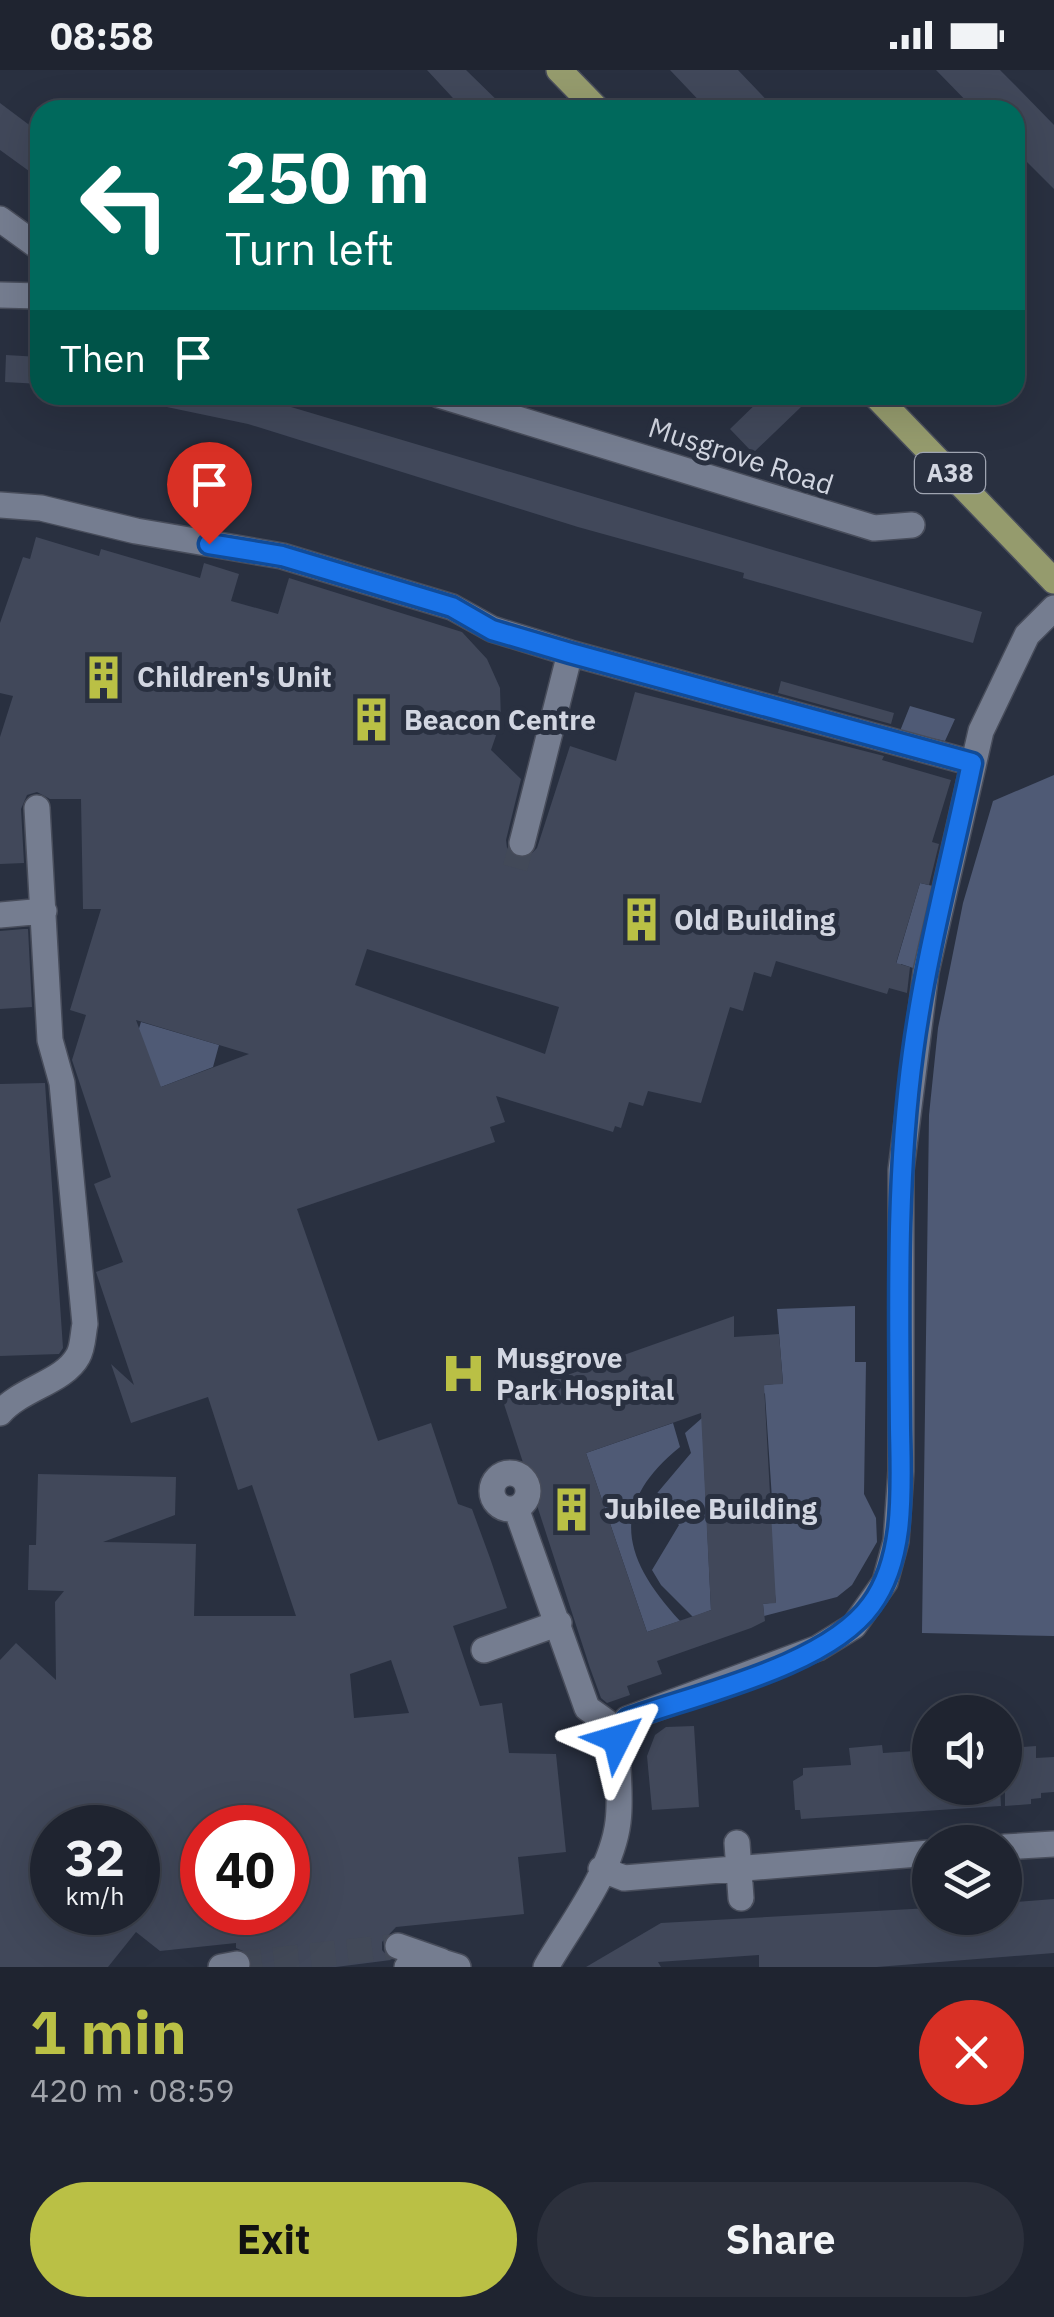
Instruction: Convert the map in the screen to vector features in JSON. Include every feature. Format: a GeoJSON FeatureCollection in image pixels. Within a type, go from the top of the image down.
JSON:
{"type":"FeatureCollection","features":[{"type":"Feature","properties":{"kind":"main road"},"geometry":{"type":"LineString","coordinates":[[559,70],[588,100]]}},
{"type":"Feature","properties":{"kind":"main road","name":"A38"},"geometry":{"type":"LineString","coordinates":[[885,405],[1054,580]]}},
{"type":"Feature","properties":{"kind":"street"},"geometry":{"type":"LineString","coordinates":[[0,219],[30,241]]}},
{"type":"Feature","properties":{"kind":"street"},"geometry":{"type":"LineString","coordinates":[[0,295],[30,296]]}},
{"type":"Feature","properties":{"kind":"street","name":"Musgrove Road"},"geometry":{"type":"LineString","coordinates":[[472,405],[874,528],[912,525]]}},
{"type":"Feature","properties":{"kind":"street"},"geometry":{"type":"LineString","coordinates":[[0,505],[41,508],[282,556],[452,607],[492,630],[972,763]]}},
{"type":"Feature","properties":{"kind":"street"},"geometry":{"type":"LineString","coordinates":[[546,1967],[601,1870],[618,1828],[622,1782],[618,1730],[628,1719],[818,1648],[854,1626],[885,1582],[896,1541],[901,1471],[901,1170],[912,1054],[972,763],[1003,680],[1027,635],[1054,608]]}},
{"type":"Feature","properties":{"kind":"street"},"geometry":{"type":"LineString","coordinates":[[522,843],[570,653]]}},
{"type":"Feature","properties":{"kind":"street"},"geometry":{"type":"LineString","coordinates":[[0,1413],[15,1396],[54,1378],[78,1356],[85,1324],[62,1083],[50,1040],[37,808]]}},
{"type":"Feature","properties":{"kind":"street"},"geometry":{"type":"LineString","coordinates":[[0,915],[44,911]]}},
{"type":"Feature","properties":{"kind":"street"},"geometry":{"type":"LineString","coordinates":[[516,1508],[587,1708],[618,1730]]}},
{"type":"Feature","properties":{"kind":"street"},"geometry":{"type":"LineString","coordinates":[[484,1650],[559,1623]]}},
{"type":"Feature","properties":{"kind":"street"},"geometry":{"type":"LineString","coordinates":[[1022,1846],[1054,1844]]}},
{"type":"Feature","properties":{"kind":"street"},"geometry":{"type":"LineString","coordinates":[[601,1870],[624,1878],[736,1859],[912,1854]]}},
{"type":"Feature","properties":{"kind":"street"},"geometry":{"type":"LineString","coordinates":[[736,1859],[741,1898]]}},
{"type":"Feature","properties":{"kind":"street"},"geometry":{"type":"LineString","coordinates":[[403,1956],[451,1965]]}},
{"type":"Feature","properties":{"kind":"shaded area"},"geometry":{"type":"Polygon","coordinates":[[[910,706],[955,719],[945,741],[900,731],[910,706]]]}},
{"type":"Feature","properties":{"kind":"shaded area"},"geometry":{"type":"Polygon","coordinates":[[[1054,775],[1054,1636],[922,1633],[929,1115],[938,1028],[963,903],[993,801],[1054,775]]]}},
{"type":"Feature","properties":{"kind":"shaded area"},"geometry":{"type":"Polygon","coordinates":[[[920,883],[933,886],[916,969],[901,964],[898,973],[894,971],[920,883]]]}},
{"type":"Feature","properties":{"kind":"shaded area"},"geometry":{"type":"Polygon","coordinates":[[[141,1022],[219,1045],[213,1067],[161,1087],[128,1064],[141,1022]]]}},
{"type":"Feature","properties":{"kind":"shaded area"},"geometry":{"type":"Polygon","coordinates":[[[855,1306],[855,1362],[866,1362],[864,1494],[876,1518],[877,1542],[852,1585],[837,1597],[764,1616],[763,1604],[776,1602],[762,1501],[772,1499],[765,1394],[758,1386],[783,1383],[777,1309],[855,1306]]]}},
{"type":"Feature","properties":{"kind":"shaded area"},"geometry":{"type":"Polygon","coordinates":[[[702,1418],[711,1610],[693,1617],[661,1585],[652,1570],[679,1525],[653,1498],[691,1453],[685,1433],[702,1418]]]}},
{"type":"Feature","properties":{"kind":"shaded area"},"geometry":{"type":"Polygon","coordinates":[[[673,1423],[680,1447],[641,1490],[631,1532],[645,1575],[680,1621],[647,1632],[586,1453],[673,1423]]]}},
{"type":"Feature","properties":{"kind":"building"},"geometry":{"type":"Polygon","coordinates":[[[427,70],[466,70],[497,100],[455,100],[427,70]]]}},
{"type":"Feature","properties":{"kind":"building"},"geometry":{"type":"Polygon","coordinates":[[[670,70],[738,70],[766,100],[698,100],[670,70]]]}},
{"type":"Feature","properties":{"kind":"building"},"geometry":{"type":"Polygon","coordinates":[[[936,70],[1000,70],[1015,85],[1054,125],[1054,189],[1025,160],[1025,100],[965,100],[936,70]]]}},
{"type":"Feature","properties":{"kind":"building"},"geometry":{"type":"Polygon","coordinates":[[[0,103],[30,126],[30,172],[0,150],[0,103]]]}},
{"type":"Feature","properties":{"kind":"building"},"geometry":{"type":"Polygon","coordinates":[[[6,355],[30,356],[30,383],[5,382],[6,355]]]}},
{"type":"Feature","properties":{"kind":"building"},"geometry":{"type":"Polygon","coordinates":[[[285,405],[982,612],[973,643],[743,578],[744,573],[578,527],[248,424],[162,406],[285,405]]]}},
{"type":"Feature","properties":{"kind":"building"},"geometry":{"type":"Polygon","coordinates":[[[755,405],[801,407],[753,453],[730,429],[755,405]]]}},
{"type":"Feature","properties":{"kind":"building"},"geometry":{"type":"Polygon","coordinates":[[[36,537],[99,556],[101,549],[200,578],[204,563],[239,574],[231,601],[278,614],[289,578],[462,632],[487,659],[500,688],[501,721],[491,750],[521,779],[506,840],[507,848],[517,858],[527,858],[537,848],[570,746],[616,761],[635,692],[884,756],[882,760],[951,780],[932,842],[939,844],[929,885],[920,883],[896,963],[910,967],[907,993],[889,988],[887,994],[776,961],[771,977],[754,972],[743,1011],[730,1007],[701,1103],[648,1091],[643,1106],[629,1102],[621,1128],[615,1126],[613,1132],[496,1096],[505,1122],[490,1127],[495,1142],[297,1209],[378,1441],[431,1423],[458,1504],[472,1509],[507,1608],[453,1626],[480,1706],[502,1703],[509,1753],[556,1754],[566,1852],[518,1857],[524,1914],[396,1927],[382,1942],[382,1950],[391,1960],[336,1967],[253,1967],[250,1954],[236,1948],[236,1943],[160,1951],[140,1935],[160,1935],[160,1805],[30,1805],[30,1935],[134,1935],[108,1967],[0,1967],[0,1660],[16,1643],[56,1680],[55,1602],[64,1591],[28,1590],[29,1545],[36,1545],[38,1474],[176,1477],[175,1515],[103,1542],[196,1544],[194,1616],[296,1616],[252,1485],[238,1490],[208,1397],[131,1423],[111,1364],[134,1385],[96,1272],[123,1262],[94,1184],[111,1177],[72,1060],[86,1015],[70,1010],[101,909],[83,909],[81,799],[50,799],[37,792],[27,795],[21,809],[24,863],[0,864],[0,737],[13,696],[0,693],[0,623],[23,557],[30,559],[36,537]],[[367,949],[355,985],[545,1054],[559,1007],[367,949]],[[136,1020],[161,1087],[249,1054],[136,1020]],[[391,1660],[350,1674],[354,1718],[409,1713],[391,1660]]]}},
{"type":"Feature","properties":{"kind":"building"},"geometry":{"type":"Polygon","coordinates":[[[781,681],[894,713],[891,724],[778,693],[781,681]]]}},
{"type":"Feature","properties":{"kind":"building"},"geometry":{"type":"Polygon","coordinates":[[[28,929],[32,1007],[0,1009],[0,931],[28,929]]]}},
{"type":"Feature","properties":{"kind":"building"},"geometry":{"type":"Polygon","coordinates":[[[45,1083],[63,1348],[59,1354],[0,1356],[0,1084],[45,1083]]]}},
{"type":"Feature","properties":{"kind":"building","name":"Jubilee Building"},"geometry":{"type":"Polygon","coordinates":[[[734,1316],[734,1337],[779,1334],[783,1384],[764,1385],[776,1603],[763,1604],[765,1621],[657,1661],[662,1674],[627,1686],[630,1695],[607,1703],[601,1698],[502,1398],[734,1316]],[[701,1413],[586,1453],[647,1632],[711,1610],[701,1413]]]}},
{"type":"Feature","properties":{"kind":"building"},"geometry":{"type":"Polygon","coordinates":[[[694,1726],[699,1807],[652,1810],[647,1756],[655,1735],[666,1727],[694,1726]]]}},
{"type":"Feature","properties":{"kind":"building"},"geometry":{"type":"Polygon","coordinates":[[[882,1745],[883,1753],[912,1751],[912,1805],[1001,1806],[801,1819],[800,1810],[795,1810],[793,1781],[803,1775],[803,1768],[851,1765],[849,1748],[882,1745]]]}},
{"type":"Feature","properties":{"kind":"building"},"geometry":{"type":"Polygon","coordinates":[[[1036,1746],[1036,1758],[1054,1757],[1054,1792],[1041,1793],[1041,1798],[1031,1799],[1031,1804],[1022,1805],[1022,1747],[1036,1746]]]}},
{"type":"Feature","properties":{"kind":"building"},"geometry":{"type":"Polygon","coordinates":[[[1054,1899],[1054,1953],[877,1967],[759,1967],[759,1955],[658,1962],[661,1967],[586,1967],[661,1923],[912,1909],[912,1935],[1022,1935],[1022,1902],[1054,1899]]]}},
{"type":"Feature","properties":{"kind":"tunnel"},"geometry":{"type":"LineString","coordinates":[[515,868],[522,843]]}},
{"type":"Feature","properties":{"kind":"tunnel"},"geometry":{"type":"LineString","coordinates":[[237,1964],[398,1946]]}},
{"type":"Feature","properties":{"kind":"place","name":"Children's Unit"},"geometry":{"type":"Point","coordinates":[104,677]}},
{"type":"Feature","properties":{"kind":"place","name":"Beacon Centre"},"geometry":{"type":"Point","coordinates":[371,720]}},
{"type":"Feature","properties":{"kind":"place","name":"Old Building"},"geometry":{"type":"Point","coordinates":[641,920]}},
{"type":"Feature","properties":{"kind":"place","name":"Musgrove Park Hospital"},"geometry":{"type":"Point","coordinates":[463,1374]}},
{"type":"Feature","properties":{"kind":"place","name":"Jubilee Building"},"geometry":{"type":"Point","coordinates":[571,1509]}},
{"type":"Feature","properties":{"kind":"route"},"geometry":{"type":"LineString","coordinates":[[209,544],[282,556],[452,607],[492,630],[972,763],[912,1054],[901,1170],[901,1471],[896,1541],[885,1582],[854,1626],[818,1648],[628,1719],[618,1730],[617,1739]]}}]}
